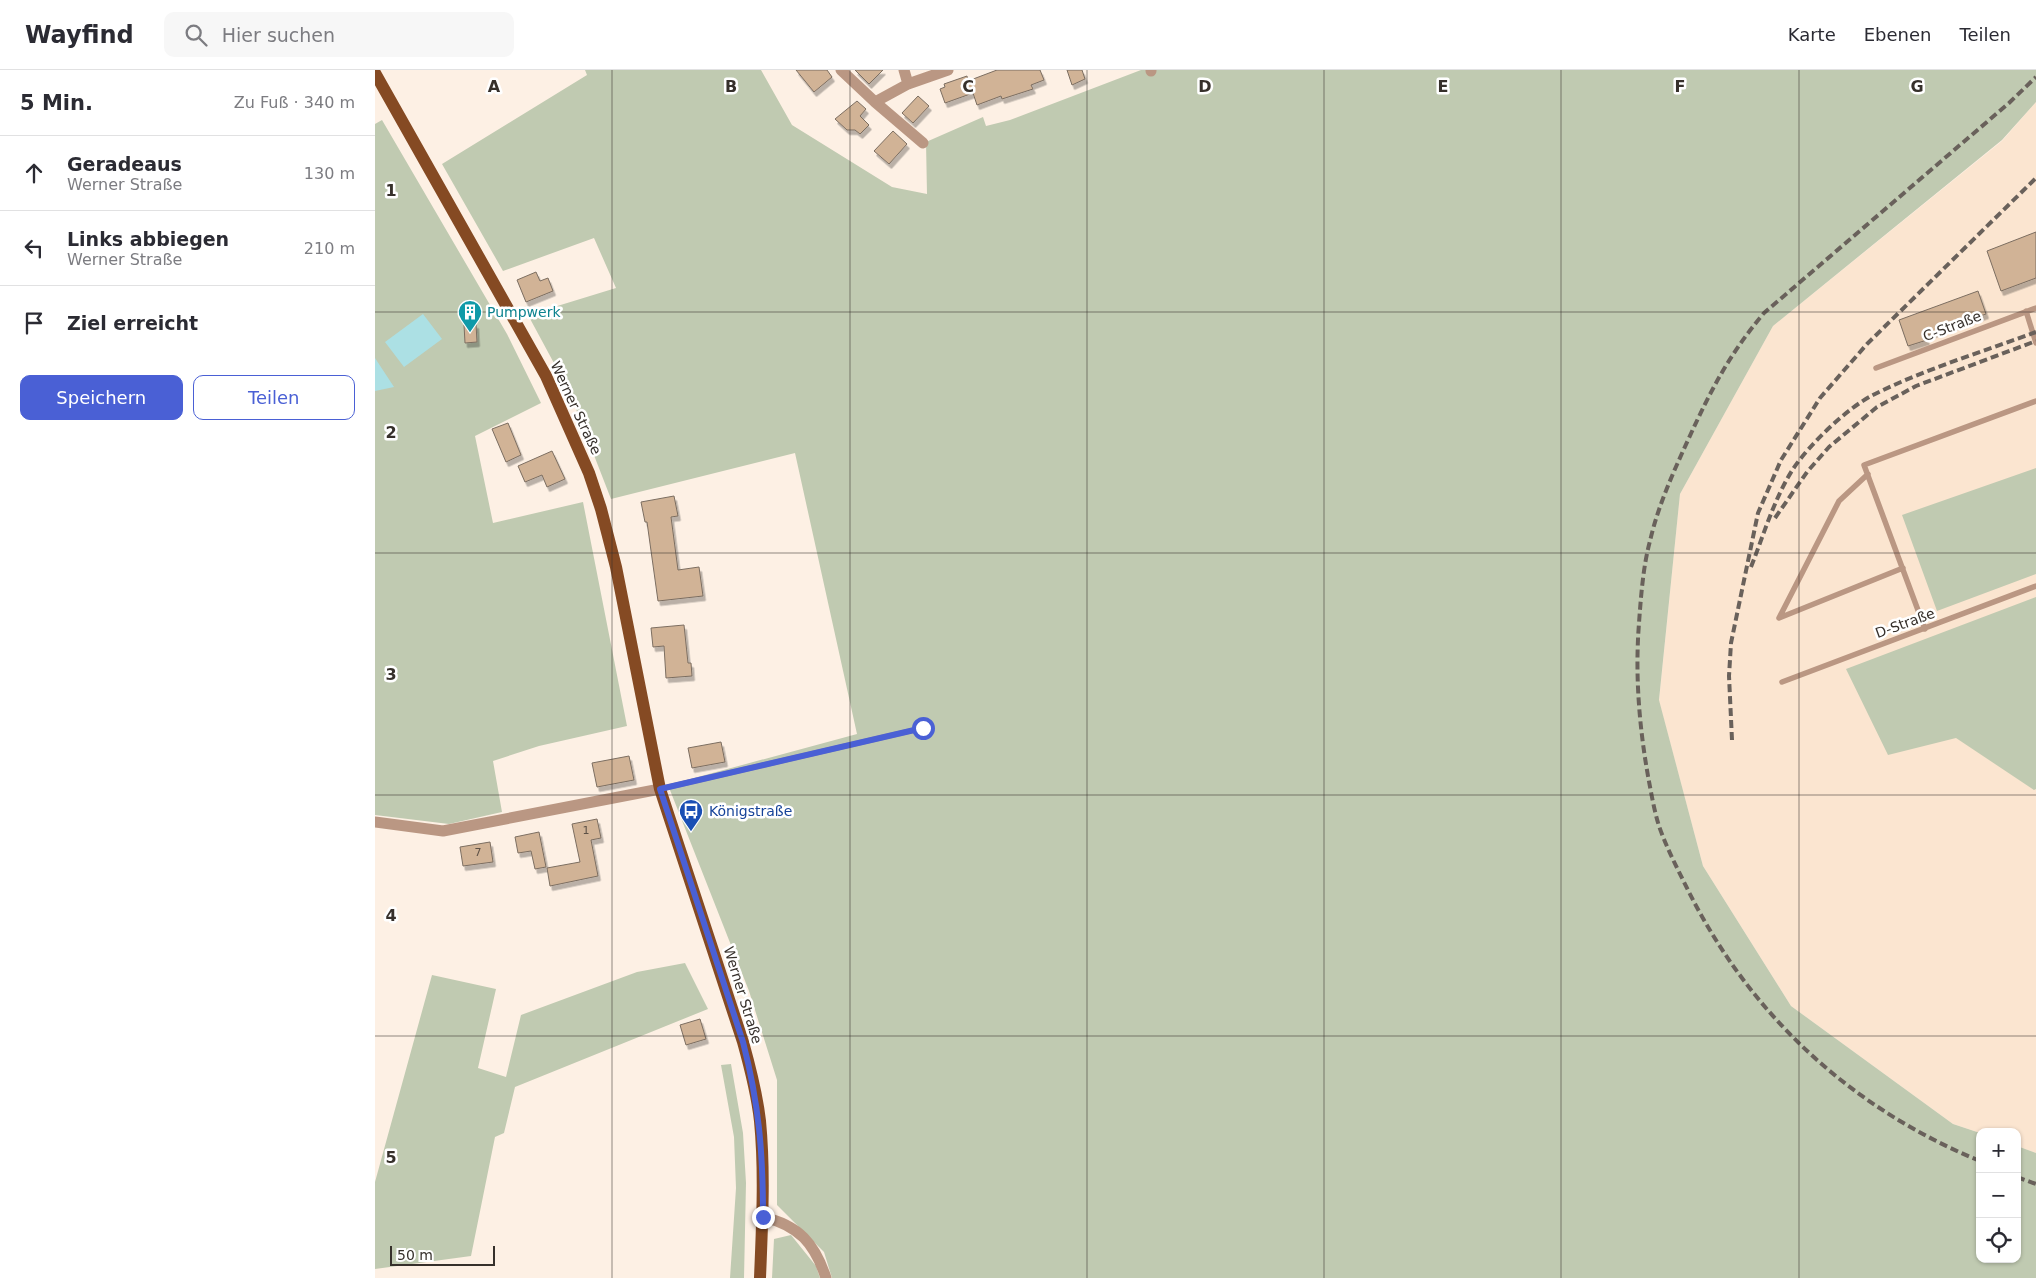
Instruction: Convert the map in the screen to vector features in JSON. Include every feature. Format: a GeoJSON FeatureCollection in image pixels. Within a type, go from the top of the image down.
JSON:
{"type":"FeatureCollection","features":[{"type":"Feature","properties":{"kind":"main road","name":"Werner Straße"},"geometry":{"type":"LineString","coordinates":[[375,74],[545,376],[579,447],[606,527],[628,622],[660,789],[740,1032],[751,1073],[760,1119],[763,1164],[760,1278]]}},
{"type":"Feature","properties":{"kind":"street"},"geometry":{"type":"LineString","coordinates":[[841,70],[923,143]]}},
{"type":"Feature","properties":{"kind":"street"},"geometry":{"type":"LineString","coordinates":[[904,70],[908,84]]}},
{"type":"Feature","properties":{"kind":"street"},"geometry":{"type":"LineString","coordinates":[[875,102],[908,84],[948,70]]}},
{"type":"Feature","properties":{"kind":"street"},"geometry":{"type":"LineString","coordinates":[[375,822],[443,830],[660,789]]}},
{"type":"Feature","properties":{"kind":"street"},"geometry":{"type":"LineString","coordinates":[[763,1217],[780,1221],[797,1230],[819,1257],[826,1278]]}},
{"type":"Feature","properties":{"kind":"lane","name":"C-Straße"},"geometry":{"type":"LineString","coordinates":[[1876,368],[2036,308]]}},
{"type":"Feature","properties":{"kind":"lane"},"geometry":{"type":"LineString","coordinates":[[2026,311],[2036,343]]}},
{"type":"Feature","properties":{"kind":"lane"},"geometry":{"type":"LineString","coordinates":[[1925,629],[1865,465],[2036,401]]}},
{"type":"Feature","properties":{"kind":"lane"},"geometry":{"type":"LineString","coordinates":[[1867,474],[1839,501],[1779,618],[1903,568]]}},
{"type":"Feature","properties":{"kind":"lane","name":"D-Straße"},"geometry":{"type":"LineString","coordinates":[[1782,682],[2036,586]]}},
{"type":"Feature","properties":{"kind":"lane"},"geometry":{"type":"LineString","coordinates":[[660,789],[923,728]]}},
{"type":"Feature","properties":{"kind":"shaded area"},"geometry":{"type":"Polygon","coordinates":[[[2036,102],[2036,1153],[2021,1147],[2021,1128],[1976,1128],[1976,1132],[1953,1124],[1791,1006],[1703,866],[1659,701],[1680,494],[1773,326],[2002,141],[2036,102]]]}},
{"type":"Feature","properties":{"kind":"green space"},"geometry":{"type":"Polygon","coordinates":[[[585,70],[761,70],[792,125],[892,187],[927,194],[926,142],[983,117],[986,126],[1010,120],[1141,70],[2036,70],[2036,102],[2002,140],[1773,326],[1680,494],[1659,700],[1703,866],[1791,1006],[1953,1124],[1976,1132],[1976,1263],[2021,1263],[2021,1147],[2036,1153],[2036,1278],[832,1278],[824,1252],[777,1205],[777,1080],[749,991],[668,785],[857,734],[795,453],[611,499],[569,391],[528,315],[616,288],[594,238],[503,271],[442,164],[587,75],[585,70]]]}},
{"type":"Feature","properties":{"kind":"green space"},"geometry":{"type":"Polygon","coordinates":[[[382,120],[507,334],[541,403],[475,436],[493,523],[583,502],[627,726],[539,746],[493,761],[502,812],[449,824],[375,815],[375,124],[382,120]]]}},
{"type":"Feature","properties":{"kind":"green space"},"geometry":{"type":"Polygon","coordinates":[[[2036,468],[2036,574],[1937,611],[1902,515],[2036,468]]]}},
{"type":"Feature","properties":{"kind":"green space"},"geometry":{"type":"Polygon","coordinates":[[[2036,597],[2036,789],[2034,790],[1956,738],[1888,755],[1846,669],[2036,597]]]}},
{"type":"Feature","properties":{"kind":"green space"},"geometry":{"type":"Polygon","coordinates":[[[685,963],[708,1009],[515,1087],[504,1133],[495,1137],[471,1256],[375,1269],[375,1182],[432,975],[496,989],[478,1068],[506,1077],[521,1015],[637,972],[685,963]]]}},
{"type":"Feature","properties":{"kind":"green space"},"geometry":{"type":"Polygon","coordinates":[[[731,1064],[743,1133],[746,1183],[744,1278],[730,1278],[736,1188],[734,1137],[721,1065],[731,1064]]]}},
{"type":"Feature","properties":{"kind":"green space"},"geometry":{"type":"Polygon","coordinates":[[[791,1235],[816,1266],[820,1278],[772,1278],[774,1239],[791,1235]]]}},
{"type":"Feature","properties":{"kind":"water"},"geometry":{"type":"Polygon","coordinates":[[[423,314],[442,339],[404,367],[385,342],[423,314]]]}},
{"type":"Feature","properties":{"kind":"water"},"geometry":{"type":"Polygon","coordinates":[[[375,358],[394,387],[375,391],[375,358]]]}},
{"type":"Feature","properties":{"kind":"building"},"geometry":{"type":"Polygon","coordinates":[[[796,70],[827,70],[832,77],[814,92],[796,70]]]}},
{"type":"Feature","properties":{"kind":"building"},"geometry":{"type":"Polygon","coordinates":[[[855,70],[883,70],[869,84],[855,70]]]}},
{"type":"Feature","properties":{"kind":"building"},"geometry":{"type":"Polygon","coordinates":[[[997,70],[1040,70],[1044,80],[1031,85],[1033,89],[1002,99],[1001,96],[977,105],[973,93],[945,103],[940,89],[945,87],[944,84],[967,76],[968,81],[997,70]]]}},
{"type":"Feature","properties":{"kind":"building"},"geometry":{"type":"Polygon","coordinates":[[[1067,70],[1082,70],[1085,79],[1072,85],[1067,70]]]}},
{"type":"Feature","properties":{"kind":"building"},"geometry":{"type":"Polygon","coordinates":[[[918,96],[929,106],[913,123],[902,113],[918,96]]]}},
{"type":"Feature","properties":{"kind":"building"},"geometry":{"type":"Polygon","coordinates":[[[857,101],[866,109],[860,116],[869,125],[860,134],[855,130],[847,130],[835,119],[857,101]]]}},
{"type":"Feature","properties":{"kind":"building"},"geometry":{"type":"Polygon","coordinates":[[[893,131],[907,144],[889,164],[874,151],[893,131]]]}},
{"type":"Feature","properties":{"kind":"building"},"geometry":{"type":"Polygon","coordinates":[[[2036,232],[2036,278],[2001,291],[1987,251],[2036,232]]]}},
{"type":"Feature","properties":{"kind":"building"},"geometry":{"type":"Polygon","coordinates":[[[536,272],[540,281],[548,278],[553,291],[526,302],[517,280],[536,272]]]}},
{"type":"Feature","properties":{"kind":"building"},"geometry":{"type":"Polygon","coordinates":[[[1978,291],[1986,314],[1925,336],[1927,340],[1908,346],[1899,320],[1978,291]]]}},
{"type":"Feature","properties":{"kind":"building","name":"Pumpwerk"},"geometry":{"type":"Polygon","coordinates":[[[476,324],[477,342],[465,343],[464,325],[476,324]]]}},
{"type":"Feature","properties":{"kind":"building"},"geometry":{"type":"Polygon","coordinates":[[[508,423],[521,455],[506,462],[492,429],[508,423]]]}},
{"type":"Feature","properties":{"kind":"building"},"geometry":{"type":"Polygon","coordinates":[[[552,451],[565,479],[547,487],[542,475],[525,482],[518,466],[552,451]]]}},
{"type":"Feature","properties":{"kind":"building"},"geometry":{"type":"Polygon","coordinates":[[[674,496],[678,516],[671,517],[678,570],[699,567],[703,596],[658,601],[647,522],[645,522],[641,502],[674,496]]]}},
{"type":"Feature","properties":{"kind":"building"},"geometry":{"type":"Polygon","coordinates":[[[684,625],[688,663],[691,663],[692,676],[666,678],[664,646],[653,647],[651,628],[684,625]]]}},
{"type":"Feature","properties":{"kind":"building"},"geometry":{"type":"Polygon","coordinates":[[[721,742],[725,762],[692,768],[688,748],[721,742]]]}},
{"type":"Feature","properties":{"kind":"building"},"geometry":{"type":"Polygon","coordinates":[[[629,756],[634,780],[597,787],[592,763],[629,756]]]}},
{"type":"Feature","properties":{"kind":"building"},"geometry":{"type":"Polygon","coordinates":[[[597,819],[601,838],[591,840],[598,876],[550,886],[547,868],[580,862],[572,824],[597,819]]]}},
{"type":"Feature","properties":{"kind":"building"},"geometry":{"type":"Polygon","coordinates":[[[539,832],[546,867],[535,869],[531,851],[518,853],[515,837],[539,832]]]}},
{"type":"Feature","properties":{"kind":"building"},"geometry":{"type":"Polygon","coordinates":[[[490,842],[493,862],[463,866],[460,847],[490,842]]]}},
{"type":"Feature","properties":{"kind":"building"},"geometry":{"type":"Polygon","coordinates":[[[700,1019],[706,1039],[686,1045],[680,1025],[700,1019]]]}},
{"type":"Feature","properties":{"kind":"railway"},"geometry":{"type":"LineString","coordinates":[[1976,1159],[1932,1139],[1887,1113],[1845,1083],[1806,1050],[1770,1013],[1738,972],[1709,929],[1668,848],[1659,826],[1651,795],[1642,738],[1638,680],[1638,642],[1644,571],[1657,515],[1671,477],[1688,440],[1721,374],[1740,344],[1764,313],[2009,103],[2036,77]]}},
{"type":"Feature","properties":{"kind":"railway"},"geometry":{"type":"LineString","coordinates":[[1732,740],[1729,676],[1731,643],[1758,513],[1781,460],[1820,398],[1867,344],[2036,178]]}},
{"type":"Feature","properties":{"kind":"railway"},"geometry":{"type":"LineString","coordinates":[[1751,567],[1786,480],[1800,459],[1818,438],[1840,418],[1863,401],[1893,386],[1933,369],[2036,332]]}},
{"type":"Feature","properties":{"kind":"railway"},"geometry":{"type":"LineString","coordinates":[[1775,518],[1807,472],[1829,447],[1877,407],[1916,386],[2036,341]]}},
{"type":"Feature","properties":{"kind":"railway"},"geometry":{"type":"LineString","coordinates":[[2021,1178],[2036,1184]]}},
{"type":"Feature","properties":{"kind":"place","name":"Pumpwerk"},"geometry":{"type":"Point","coordinates":[470,333]}},
{"type":"Feature","properties":{"kind":"place","name":"Königstraße"},"geometry":{"type":"Point","coordinates":[691,832]}},
{"type":"Feature","properties":{"kind":"route"},"geometry":{"type":"LineString","coordinates":[[763,1217],[763,1164],[760,1119],[753,1081],[717,959],[660,789],[923,728]]}}]}
